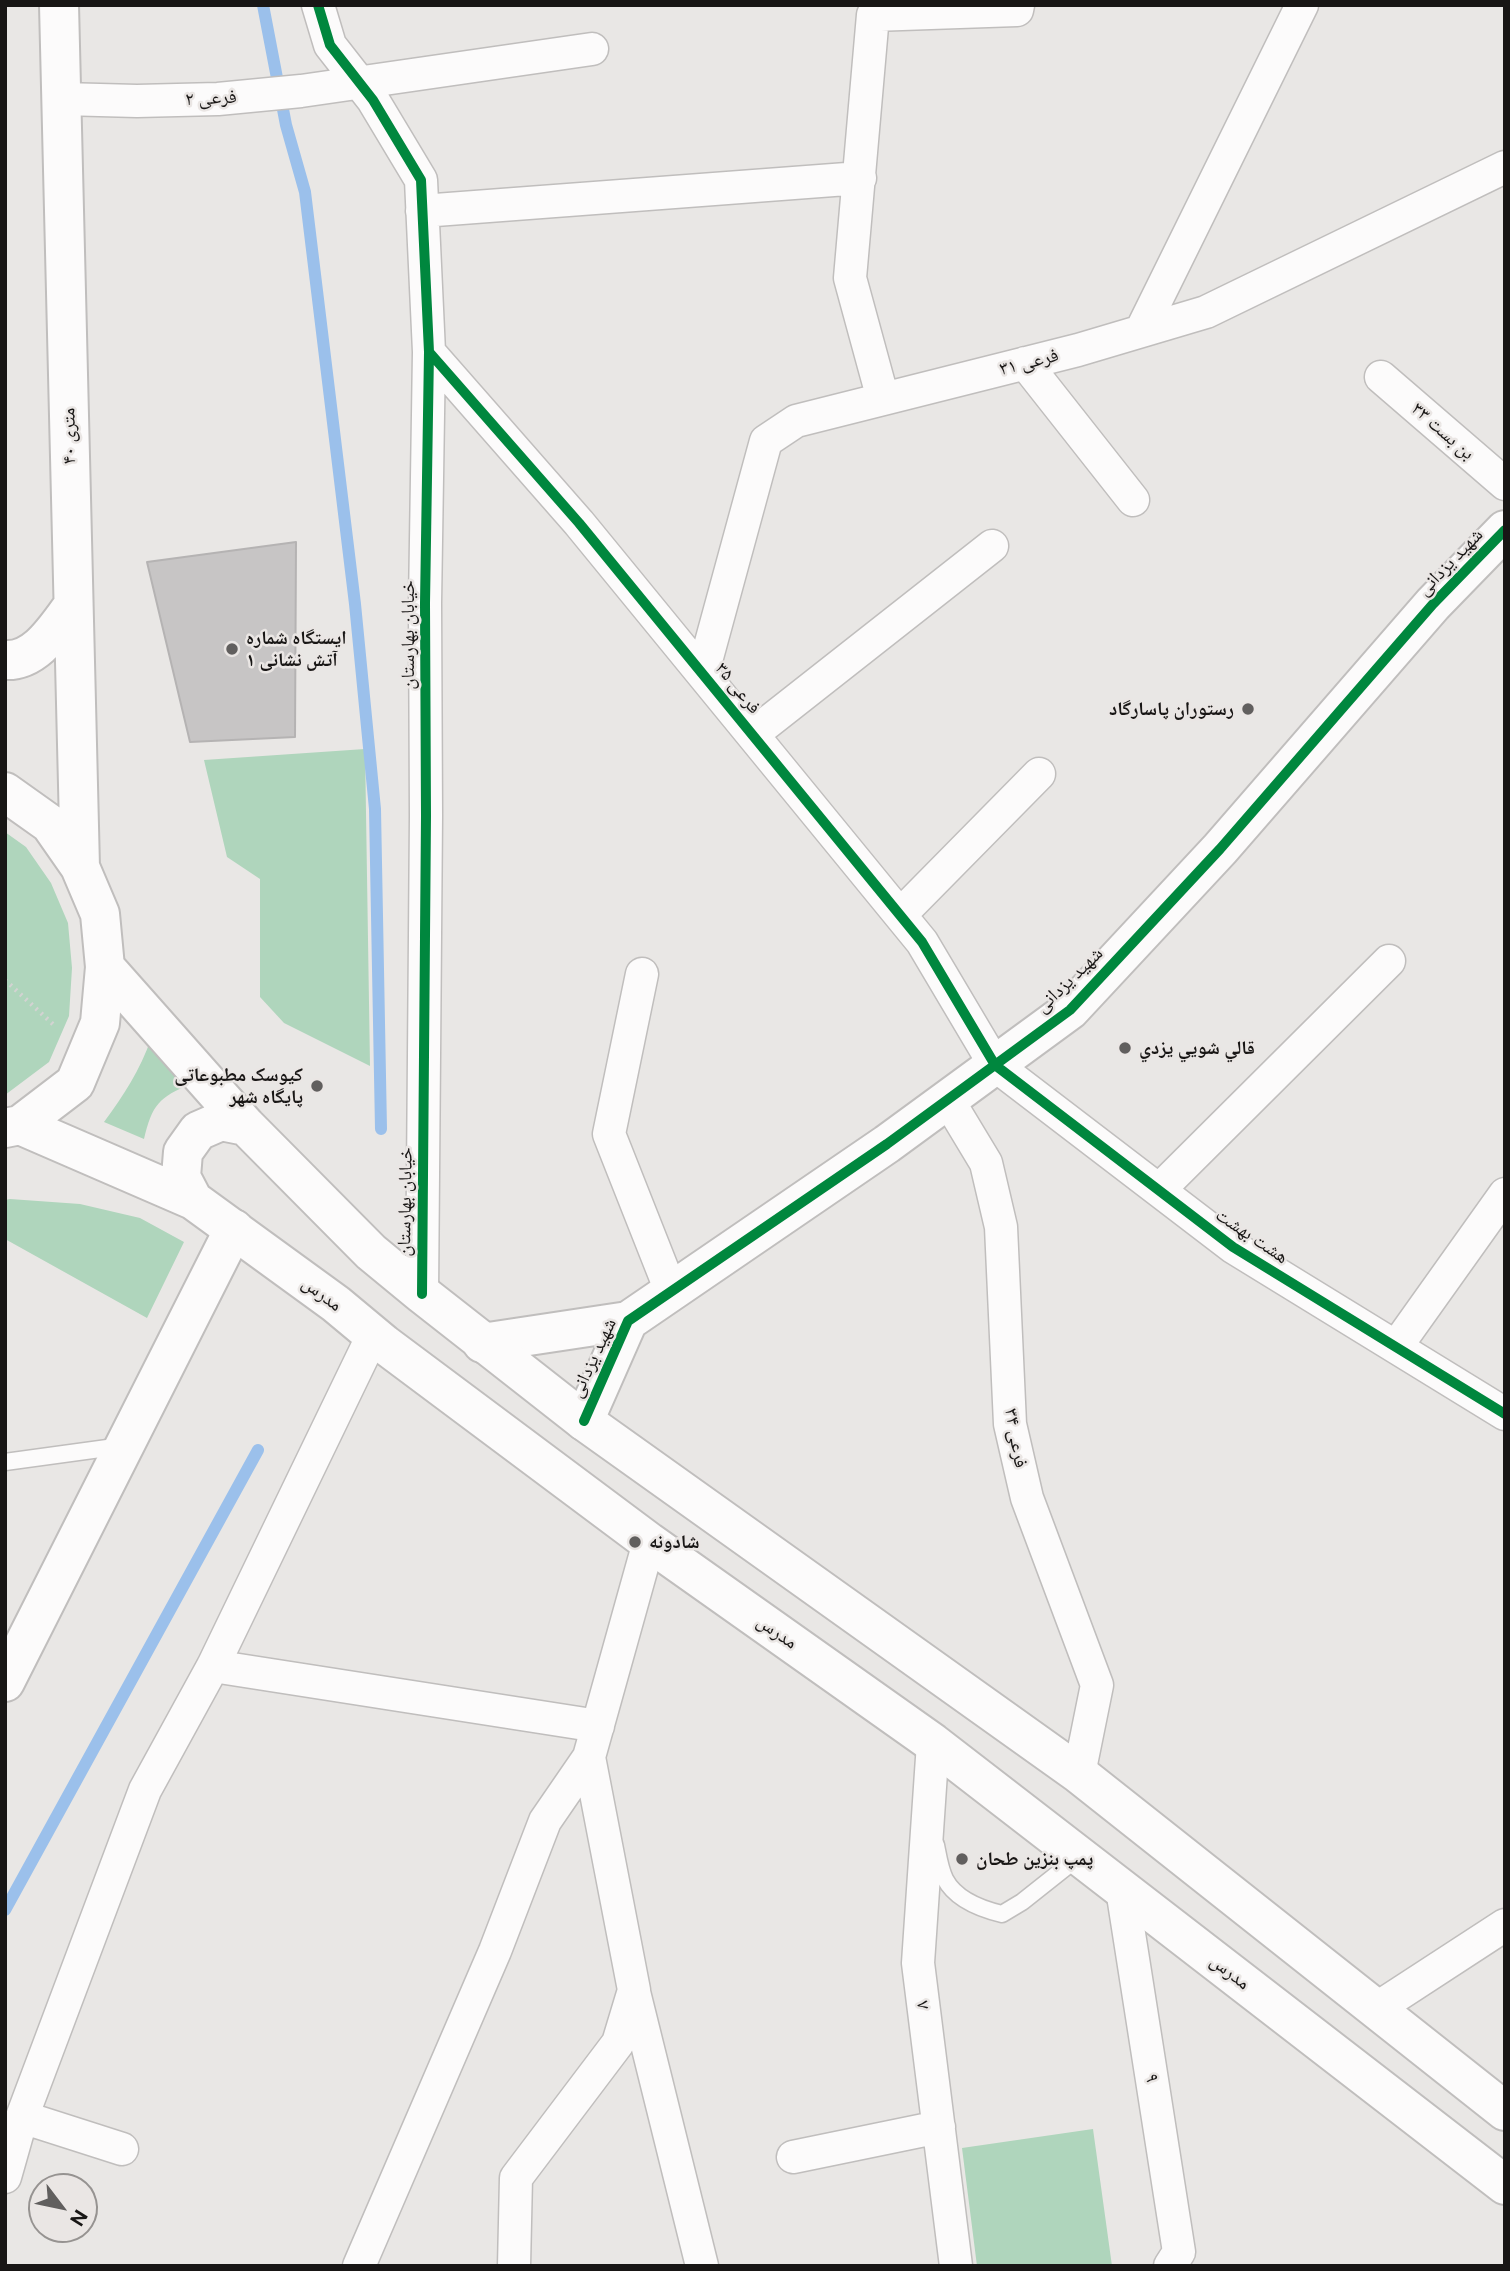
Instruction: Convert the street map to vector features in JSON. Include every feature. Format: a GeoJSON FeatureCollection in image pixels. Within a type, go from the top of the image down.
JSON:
{"type":"FeatureCollection","features":[{"type":"Feature","properties":{"kind":"main road","name":"۴۰ متری"},"geometry":{"type":"LineString","coordinates":[[59,5],[80,867]]}},
{"type":"Feature","properties":{"kind":"main road","name":"شهید یزدانی"},"geometry":{"type":"LineString","coordinates":[[584,1421],[628,1321],[948,1100],[1070,1010],[1220,849],[1433,604],[1505,530]]}},
{"type":"Feature","properties":{"kind":"main road"},"geometry":{"type":"LineString","coordinates":[[5,660],[15,661],[42,645],[72,607]]}},
{"type":"Feature","properties":{"kind":"main road"},"geometry":{"type":"LineString","coordinates":[[5,792],[50,824],[80,867],[100,915],[105,967],[100,1023],[75,1083],[13,1127]]}},
{"type":"Feature","properties":{"kind":"main road"},"geometry":{"type":"LineString","coordinates":[[105,967],[246,1126],[372,1252],[422,1294],[584,1421],[1079,1774],[1505,2111]]}},
{"type":"Feature","properties":{"kind":"main road"},"geometry":{"type":"LineString","coordinates":[[193,1199],[181,1177],[183,1152],[198,1131],[221,1121],[246,1126]]}},
{"type":"Feature","properties":{"kind":"main road","name":"مدرس"},"geometry":{"type":"LineString","coordinates":[[13,1127],[193,1199],[649,1542],[933,1742],[1505,2185]]}},
{"type":"Feature","properties":{"kind":"main road"},"geometry":{"type":"LineString","coordinates":[[5,1682],[234,1229]]}},
{"type":"Feature","properties":{"kind":"main road"},"geometry":{"type":"LineString","coordinates":[[482,1343],[628,1321]]}},
{"type":"Feature","properties":{"kind":"street","name":"خیابان بهارستان"},"geometry":{"type":"LineString","coordinates":[[318,5],[330,45],[373,100],[421,180],[429,352],[425,603],[422,1294]]}},
{"type":"Feature","properties":{"kind":"street"},"geometry":{"type":"LineString","coordinates":[[883,399],[850,278],[873,15],[1017,10],[1018,5]]}},
{"type":"Feature","properties":{"kind":"street"},"geometry":{"type":"LineString","coordinates":[[1141,331],[1302,5]]}},
{"type":"Feature","properties":{"kind":"street","name":"فرعی ۲"},"geometry":{"type":"LineString","coordinates":[[62,99],[218,99],[301,91],[592,49]]}},
{"type":"Feature","properties":{"kind":"street","name":"فرعی ۳۱"},"geometry":{"type":"LineString","coordinates":[[703,672],[766,441],[796,421],[1025,363],[1206,312],[1505,167]]}},
{"type":"Feature","properties":{"kind":"street"},"geometry":{"type":"LineString","coordinates":[[422,211],[860,178]]}},
{"type":"Feature","properties":{"kind":"street","name":"فرعی ۳۵"},"geometry":{"type":"LineString","coordinates":[[429,352],[579,523],[922,942],[995,1065]]}},
{"type":"Feature","properties":{"kind":"street"},"geometry":{"type":"LineString","coordinates":[[1025,363],[1133,500]]}},
{"type":"Feature","properties":{"kind":"street","name":"بن بست ۳۳"},"geometry":{"type":"LineString","coordinates":[[1381,377],[1505,484]]}},
{"type":"Feature","properties":{"kind":"street"},"geometry":{"type":"LineString","coordinates":[[753,734],[992,546]]}},
{"type":"Feature","properties":{"kind":"street"},"geometry":{"type":"LineString","coordinates":[[900,915],[1040,774]]}},
{"type":"Feature","properties":{"kind":"street"},"geometry":{"type":"LineString","coordinates":[[1158,1190],[1389,961]]}},
{"type":"Feature","properties":{"kind":"street"},"geometry":{"type":"LineString","coordinates":[[642,974],[609,1134],[671,1292]]}},
{"type":"Feature","properties":{"kind":"street","name":"هشت بهشت"},"geometry":{"type":"LineString","coordinates":[[995,1065],[1233,1247],[1505,1414]]}},
{"type":"Feature","properties":{"kind":"street","name":"فرعی ۳۴"},"geometry":{"type":"LineString","coordinates":[[948,1100],[986,1163],[1001,1227],[1010,1424],[1027,1498],[1097,1685],[1079,1774]]}},
{"type":"Feature","properties":{"kind":"street"},"geometry":{"type":"LineString","coordinates":[[1396,1347],[1505,1194]]}},
{"type":"Feature","properties":{"kind":"street"},"geometry":{"type":"LineString","coordinates":[[5,2176],[22,2117],[145,1790],[213,1666],[373,1335]]}},
{"type":"Feature","properties":{"kind":"street"},"geometry":{"type":"LineString","coordinates":[[359,2266],[495,1951],[545,1821],[589,1757],[649,1542]]}},
{"type":"Feature","properties":{"kind":"street"},"geometry":{"type":"LineString","coordinates":[[213,1666],[598,1726]]}},
{"type":"Feature","properties":{"kind":"street","name":"۷"},"geometry":{"type":"LineString","coordinates":[[933,1742],[918,1963],[956,2266]]}},
{"type":"Feature","properties":{"kind":"street"},"geometry":{"type":"LineString","coordinates":[[589,1757],[634,1990],[702,2266]]}},
{"type":"Feature","properties":{"kind":"street","name":"۹"},"geometry":{"type":"LineString","coordinates":[[1122,1889],[1179,2252],[1170,2266]]}},
{"type":"Feature","properties":{"kind":"street"},"geometry":{"type":"LineString","coordinates":[[1376,2009],[1505,1925]]}},
{"type":"Feature","properties":{"kind":"street"},"geometry":{"type":"LineString","coordinates":[[514,2266],[516,2178],[618,2043],[634,1990]]}},
{"type":"Feature","properties":{"kind":"street"},"geometry":{"type":"LineString","coordinates":[[22,2117],[122,2150]]}},
{"type":"Feature","properties":{"kind":"street"},"geometry":{"type":"LineString","coordinates":[[793,2157],[939,2127]]}},
{"type":"Feature","properties":{"kind":"lane"},"geometry":{"type":"LineString","coordinates":[[5,1462],[124,1446]]}},
{"type":"Feature","properties":{"kind":"lane"},"geometry":{"type":"LineString","coordinates":[[929,1819],[945,1879],[955,1891],[977,1908],[1002,1914],[1022,1902],[1080,1856]]}},
{"type":"Feature","properties":{"kind":"path"},"geometry":{"type":"LineString","coordinates":[[5,980],[86,1056]]}},
{"type":"Feature","properties":{"kind":"green space"},"geometry":{"type":"Polygon","coordinates":[[[365,749],[370,1066],[284,1023],[260,997],[260,879],[227,857],[204,760],[365,749]]]}},
{"type":"Feature","properties":{"kind":"green space"},"geometry":{"type":"Polygon","coordinates":[[[5,832],[26,847],[51,883],[68,923],[72,968],[69,1016],[49,1062],[5,1095],[5,832]]]}},
{"type":"Feature","properties":{"kind":"green space"},"geometry":{"type":"Polygon","coordinates":[[[151,1039],[191,1084],[171,1093],[158,1104],[150,1118],[144,1139],[104,1122],[131,1082],[151,1039]]]}},
{"type":"Feature","properties":{"kind":"green space"},"geometry":{"type":"Polygon","coordinates":[[[5,1200],[80,1204],[140,1218],[184,1242],[147,1318],[5,1239],[5,1200]]]}},
{"type":"Feature","properties":{"kind":"green space"},"geometry":{"type":"Polygon","coordinates":[[[1093,2129],[1112,2266],[977,2266],[962,2148],[1093,2129]]]}},
{"type":"Feature","properties":{"kind":"building","name":"ایستگاه شماره ۱ آتش نشانی"},"geometry":{"type":"Polygon","coordinates":[[[296,542],[295,737],[190,742],[147,562],[296,542]]]}},
{"type":"Feature","properties":{"kind":"waterway"},"geometry":{"type":"LineString","coordinates":[[263,5],[286,125],[305,192],[355,604],[375,809],[381,1129]]}},
{"type":"Feature","properties":{"kind":"waterway"},"geometry":{"type":"LineString","coordinates":[[5,1910],[258,1450]]}},
{"type":"Feature","properties":{"kind":"cycle path"},"geometry":{"type":"LineString","coordinates":[[318,5],[330,45],[373,100],[421,180],[429,352],[425,603],[422,1294]]}},
{"type":"Feature","properties":{"kind":"cycle path"},"geometry":{"type":"LineString","coordinates":[[429,352],[579,523],[922,942],[995,1065],[1233,1247],[1505,1414]]}},
{"type":"Feature","properties":{"kind":"cycle path"},"geometry":{"type":"LineString","coordinates":[[584,1421],[628,1321],[887,1144],[1070,1010],[1220,849],[1433,604],[1505,530]]}},
{"type":"Feature","properties":{"kind":"place","name":"ایستگاه شماره ۱ آتش نشانی"},"geometry":{"type":"Point","coordinates":[232,649]}},
{"type":"Feature","properties":{"kind":"place","name":"رستوران پاسارگاد"},"geometry":{"type":"Point","coordinates":[1248,709]}},
{"type":"Feature","properties":{"kind":"place","name":"قالي شويي يزدي"},"geometry":{"type":"Point","coordinates":[1125,1048]}},
{"type":"Feature","properties":{"kind":"place","name":"کیوسک مطبوعاتی پایگاه شهر"},"geometry":{"type":"Point","coordinates":[317,1086]}},
{"type":"Feature","properties":{"kind":"place","name":"شادونه"},"geometry":{"type":"Point","coordinates":[635,1542]}},
{"type":"Feature","properties":{"kind":"place","name":"پمپ بنزین طحان"},"geometry":{"type":"Point","coordinates":[962,1859]}}]}
